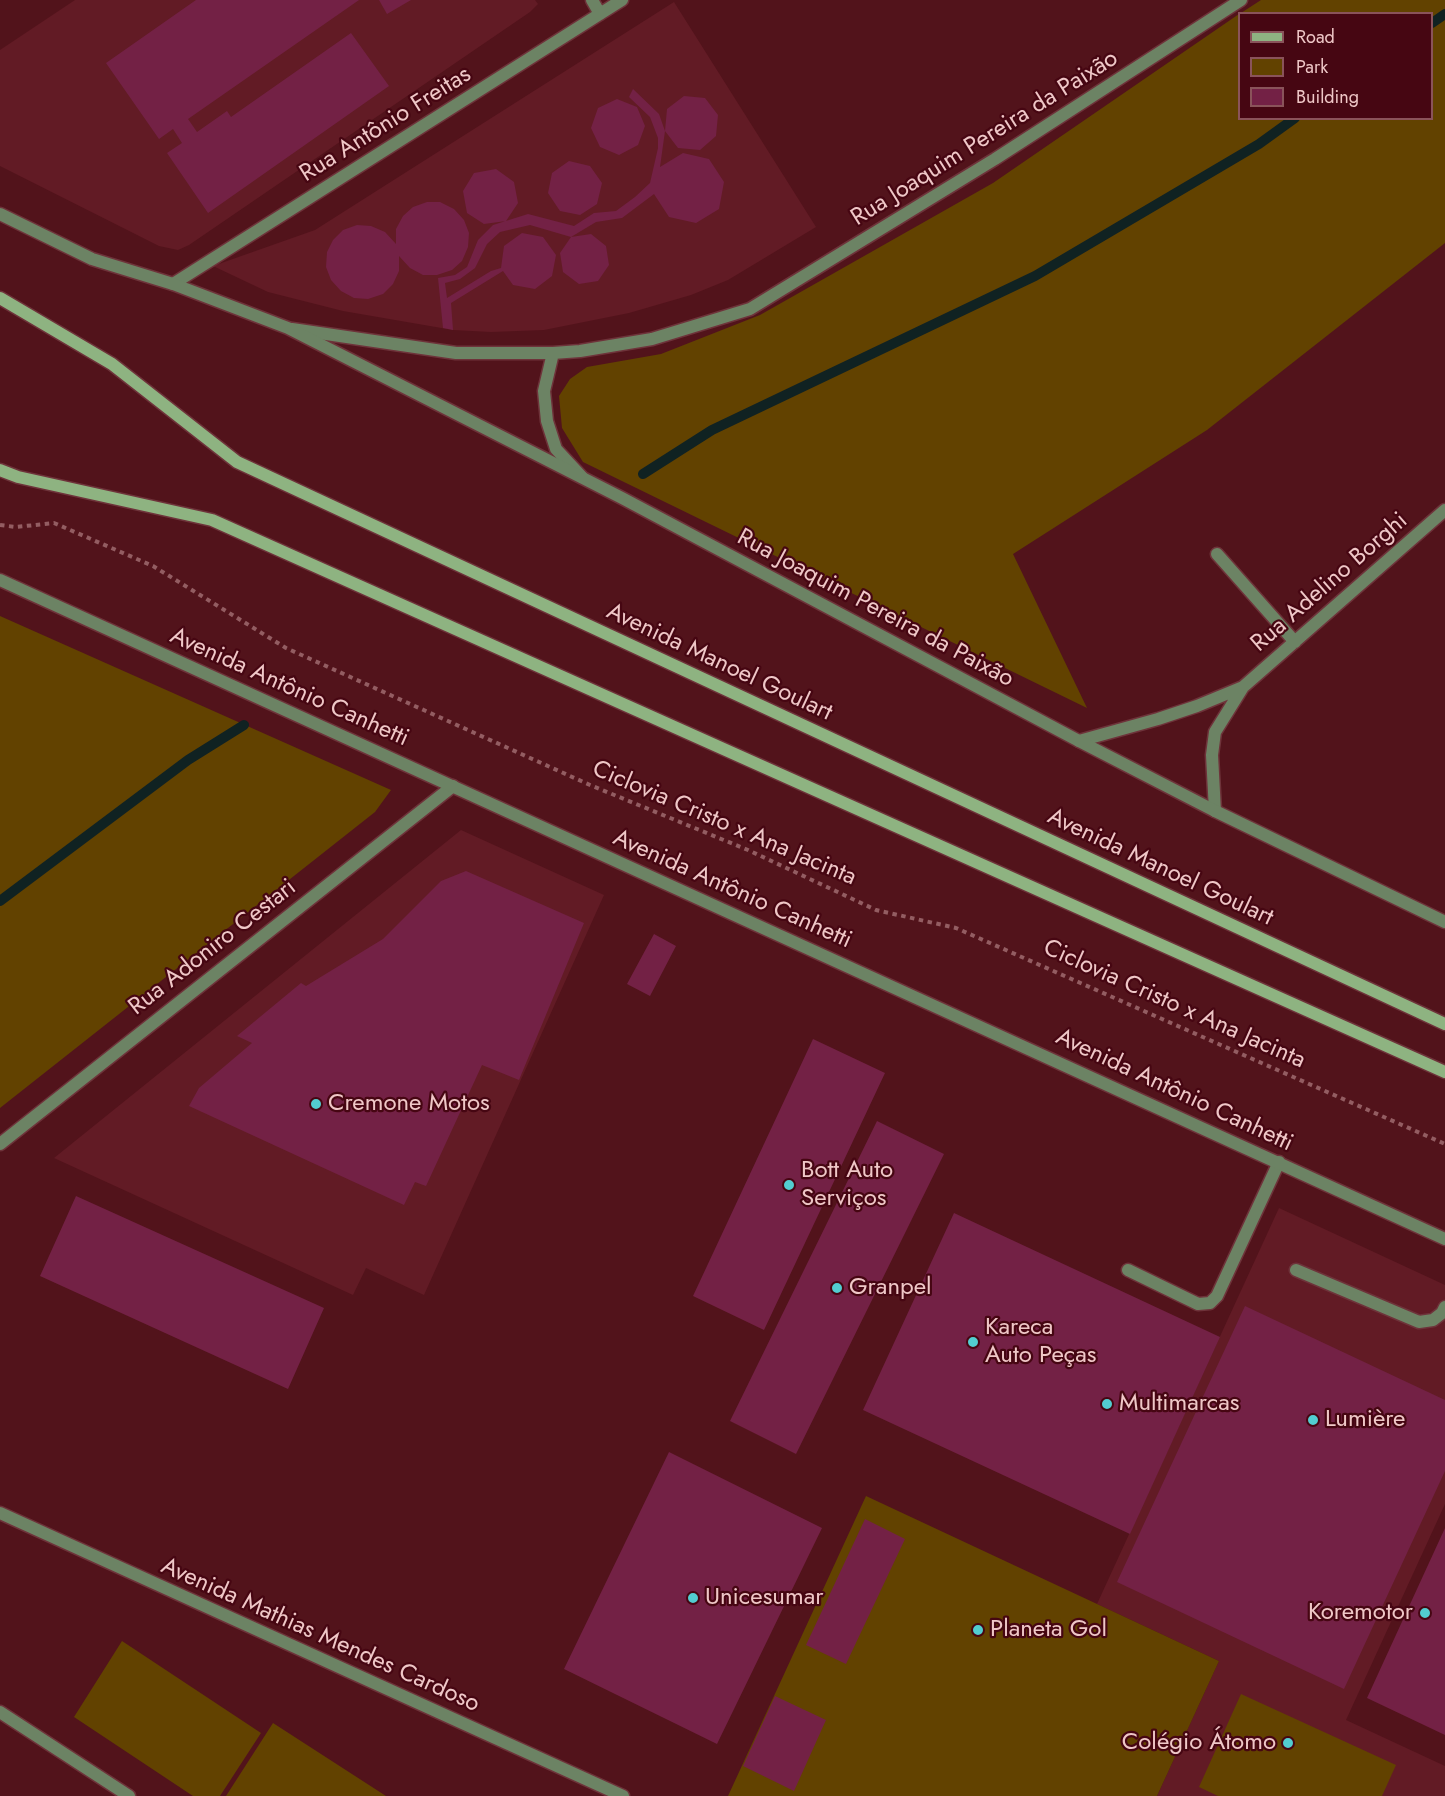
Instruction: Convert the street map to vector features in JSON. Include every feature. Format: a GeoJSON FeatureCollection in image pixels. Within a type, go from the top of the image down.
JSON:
{"type":"FeatureCollection","features":[{"type":"Feature","properties":{"kind":"main road","name":"Avenida Manoel Goulart"},"geometry":{"type":"LineString","coordinates":[[0,298],[112,364],[237,462],[1445,1024]]}},
{"type":"Feature","properties":{"kind":"main road"},"geometry":{"type":"LineString","coordinates":[[0,470],[18,477],[212,520],[1445,1072]]}},
{"type":"Feature","properties":{"kind":"street"},"geometry":{"type":"LineString","coordinates":[[592,0],[600,14]]}},
{"type":"Feature","properties":{"kind":"street","name":"Rua Antônio Freitas"},"geometry":{"type":"LineString","coordinates":[[173,285],[622,0]]}},
{"type":"Feature","properties":{"kind":"street","name":"Rua Joaquim Pereira da Paixão"},"geometry":{"type":"LineString","coordinates":[[288,328],[456,353],[553,353],[580,351],[652,339],[750,309],[995,159],[1241,0]]}},
{"type":"Feature","properties":{"kind":"street","name":"Rua Joaquim Pereira da Paixão"},"geometry":{"type":"LineString","coordinates":[[0,214],[92,259],[173,285],[288,328],[584,480],[1215,811],[1445,922]]}},
{"type":"Feature","properties":{"kind":"street"},"geometry":{"type":"LineString","coordinates":[[553,353],[544,391],[547,422],[556,449],[584,480]]}},
{"type":"Feature","properties":{"kind":"street","name":"Rua Adelino Borghi"},"geometry":{"type":"LineString","coordinates":[[1243,687],[1445,510]]}},
{"type":"Feature","properties":{"kind":"street"},"geometry":{"type":"LineString","coordinates":[[1217,554],[1295,642]]}},
{"type":"Feature","properties":{"kind":"street","name":"Avenida Antônio Canhetti"},"geometry":{"type":"LineString","coordinates":[[0,580],[1445,1239]]}},
{"type":"Feature","properties":{"kind":"street"},"geometry":{"type":"LineString","coordinates":[[1079,741],[1158,719],[1243,687]]}},
{"type":"Feature","properties":{"kind":"street"},"geometry":{"type":"LineString","coordinates":[[1215,811],[1212,754],[1215,732],[1243,687]]}},
{"type":"Feature","properties":{"kind":"street","name":"Rua Adoniro Cestari"},"geometry":{"type":"LineString","coordinates":[[0,1144],[453,786]]}},
{"type":"Feature","properties":{"kind":"street"},"geometry":{"type":"LineString","coordinates":[[1128,1270],[1198,1304],[1210,1303],[1217,1296],[1279,1162]]}},
{"type":"Feature","properties":{"kind":"street"},"geometry":{"type":"LineString","coordinates":[[1296,1270],[1419,1322],[1433,1320],[1442,1313],[1445,1307]]}},
{"type":"Feature","properties":{"kind":"street","name":"Avenida Mathias Mendes Cardoso"},"geometry":{"type":"LineString","coordinates":[[0,1513],[623,1796]]}},
{"type":"Feature","properties":{"kind":"street"},"geometry":{"type":"LineString","coordinates":[[0,1712],[129,1796]]}},
{"type":"Feature","properties":{"kind":"path","name":"Ciclovia Cristo x Ana Jacinta"},"geometry":{"type":"LineString","coordinates":[[0,525],[16,527],[54,523],[153,566],[286,648],[579,781],[748,850],[876,910],[956,928],[1445,1144]]}},
{"type":"Feature","properties":{"kind":"shaded area"},"geometry":{"type":"Polygon","coordinates":[[[75,0],[535,0],[538,4],[530,12],[189,245],[178,250],[159,246],[0,166],[0,50],[75,0]]]}},
{"type":"Feature","properties":{"kind":"shaded area"},"geometry":{"type":"Polygon","coordinates":[[[674,2],[816,227],[728,280],[691,295],[629,313],[544,330],[491,332],[453,330],[343,311],[268,292],[213,266],[315,230],[674,2]]]}},
{"type":"Feature","properties":{"kind":"shaded area","name":"Cremone Motos"},"geometry":{"type":"Polygon","coordinates":[[[461,830],[604,895],[424,1295],[366,1268],[353,1295],[54,1158],[461,830]]]}},
{"type":"Feature","properties":{"kind":"shaded area","name":"Lumière"},"geometry":{"type":"Polygon","coordinates":[[[1279,1208],[1445,1285],[1445,1504],[1346,1720],[1445,1766],[1445,1796],[1157,1796],[1219,1661],[1097,1604],[1279,1208]]]}},
{"type":"Feature","properties":{"kind":"green space"},"geometry":{"type":"Polygon","coordinates":[[[1261,0],[1445,0],[1445,243],[1207,430],[1013,554],[1087,708],[583,462],[562,428],[559,396],[570,379],[587,367],[661,354],[760,315],[993,183],[1238,15],[1238,120],[1433,120],[1433,12],[1243,12],[1261,0]]]}},
{"type":"Feature","properties":{"kind":"green space"},"geometry":{"type":"Polygon","coordinates":[[[0,616],[391,790],[375,812],[0,1108],[0,616]]]}},
{"type":"Feature","properties":{"kind":"green space","name":"Planeta Gol"},"geometry":{"type":"Polygon","coordinates":[[[866,1496],[1219,1661],[1157,1796],[728,1796],[866,1496]]]}},
{"type":"Feature","properties":{"kind":"green space"},"geometry":{"type":"Polygon","coordinates":[[[122,1641],[261,1733],[220,1796],[193,1796],[74,1717],[122,1641]]]}},
{"type":"Feature","properties":{"kind":"green space"},"geometry":{"type":"Polygon","coordinates":[[[1241,1694],[1396,1765],[1382,1796],[1218,1796],[1199,1787],[1241,1694]]]}},
{"type":"Feature","properties":{"kind":"green space"},"geometry":{"type":"Polygon","coordinates":[[[273,1723],[386,1796],[226,1796],[273,1723]]]}},
{"type":"Feature","properties":{"kind":"building"},"geometry":{"type":"Polygon","coordinates":[[[196,0],[359,0],[188,119],[197,132],[227,111],[231,117],[351,33],[389,86],[208,213],[167,153],[182,143],[173,129],[159,139],[106,63],[196,0]]]}},
{"type":"Feature","properties":{"kind":"building"},"geometry":{"type":"Polygon","coordinates":[[[379,0],[411,0],[387,14],[379,0]]]}},
{"type":"Feature","properties":{"kind":"building"},"geometry":{"type":"Polygon","coordinates":[[[633,89],[659,114],[665,131],[660,167],[683,153],[709,159],[724,182],[719,209],[696,223],[669,217],[654,194],[622,218],[596,222],[571,237],[530,225],[500,232],[487,244],[475,268],[460,279],[445,283],[447,298],[491,271],[501,268],[504,246],[522,233],[543,237],[556,255],[552,276],[535,289],[513,285],[503,271],[451,303],[453,330],[443,328],[438,278],[455,275],[467,267],[478,240],[493,225],[528,214],[574,226],[594,213],[616,211],[650,183],[658,138],[650,117],[629,97],[633,89]]]}},
{"type":"Feature","properties":{"kind":"building"},"geometry":{"type":"Polygon","coordinates":[[[684,96],[705,98],[718,115],[716,136],[700,150],[678,148],[665,131],[667,109],[684,96]]]}},
{"type":"Feature","properties":{"kind":"building"},"geometry":{"type":"Polygon","coordinates":[[[617,99],[637,107],[645,126],[638,145],[619,155],[600,147],[591,128],[598,108],[617,99]]]}},
{"type":"Feature","properties":{"kind":"building"},"geometry":{"type":"Polygon","coordinates":[[[569,161],[590,166],[602,183],[597,204],[580,215],[560,211],[548,193],[552,173],[569,161]]]}},
{"type":"Feature","properties":{"kind":"building"},"geometry":{"type":"Polygon","coordinates":[[[496,169],[514,182],[518,203],[506,221],[484,224],[467,213],[463,191],[474,173],[496,169]]]}},
{"type":"Feature","properties":{"kind":"building"},"geometry":{"type":"Polygon","coordinates":[[[427,202],[440,202],[454,209],[464,220],[469,233],[468,247],[462,261],[452,270],[437,275],[423,275],[410,268],[399,256],[399,271],[393,284],[383,294],[368,299],[354,298],[341,291],[331,280],[326,267],[327,252],[333,240],[343,230],[357,225],[371,226],[385,232],[396,244],[396,229],[403,216],[413,207],[427,202]]]}},
{"type":"Feature","properties":{"kind":"building"},"geometry":{"type":"Polygon","coordinates":[[[591,234],[606,246],[609,265],[598,281],[579,284],[563,272],[560,253],[571,237],[591,234]]]}},
{"type":"Feature","properties":{"kind":"building"},"geometry":{"type":"Polygon","coordinates":[[[466,871],[584,923],[519,1080],[482,1065],[426,1186],[415,1182],[404,1205],[189,1106],[199,1088],[252,1043],[237,1036],[301,983],[306,986],[383,939],[441,881],[466,871]]]}},
{"type":"Feature","properties":{"kind":"building"},"geometry":{"type":"Polygon","coordinates":[[[654,934],[676,946],[650,996],[627,984],[654,934]]]}},
{"type":"Feature","properties":{"kind":"building","name":"Bott Auto Serviços"},"geometry":{"type":"Polygon","coordinates":[[[813,1039],[885,1073],[764,1330],[693,1296],[813,1039]]]}},
{"type":"Feature","properties":{"kind":"building","name":"Granpel"},"geometry":{"type":"Polygon","coordinates":[[[877,1121],[944,1154],[796,1454],[730,1421],[877,1121]]]}},
{"type":"Feature","properties":{"kind":"building"},"geometry":{"type":"Polygon","coordinates":[[[76,1196],[324,1308],[288,1389],[40,1276],[76,1196]]]}},
{"type":"Feature","properties":{"kind":"building"},"geometry":{"type":"Polygon","coordinates":[[[954,1213],[1220,1337],[1130,1534],[863,1410],[954,1213]]]}},
{"type":"Feature","properties":{"kind":"building","name":"Lumière"},"geometry":{"type":"Polygon","coordinates":[[[1245,1306],[1445,1400],[1445,1471],[1344,1689],[1117,1582],[1245,1306]]]}},
{"type":"Feature","properties":{"kind":"building","name":"Unicesumar"},"geometry":{"type":"Polygon","coordinates":[[[669,1452],[822,1528],[717,1744],[564,1669],[669,1452]]]}},
{"type":"Feature","properties":{"kind":"building"},"geometry":{"type":"Polygon","coordinates":[[[865,1519],[905,1539],[846,1664],[806,1645],[865,1519]]]}},
{"type":"Feature","properties":{"kind":"building","name":"Koremotor"},"geometry":{"type":"Polygon","coordinates":[[[1445,1528],[1445,1735],[1367,1698],[1445,1528]]]}},
{"type":"Feature","properties":{"kind":"building"},"geometry":{"type":"Polygon","coordinates":[[[775,1696],[826,1720],[794,1791],[743,1766],[775,1696]]]}},
{"type":"Feature","properties":{"kind":"waterway"},"geometry":{"type":"LineString","coordinates":[[1433,22],[1445,14]]}},
{"type":"Feature","properties":{"kind":"waterway"},"geometry":{"type":"LineString","coordinates":[[643,474],[712,430],[1035,276],[1259,144],[1292,120]]}},
{"type":"Feature","properties":{"kind":"waterway"},"geometry":{"type":"LineString","coordinates":[[0,901],[188,760],[244,725]]}},
{"type":"Feature","properties":{"kind":"place","name":"Cremone Motos"},"geometry":{"type":"Point","coordinates":[316,1104]}},
{"type":"Feature","properties":{"kind":"place","name":"Bott Auto Serviços"},"geometry":{"type":"Point","coordinates":[789,1185]}},
{"type":"Feature","properties":{"kind":"place","name":"Granpel"},"geometry":{"type":"Point","coordinates":[837,1288]}},
{"type":"Feature","properties":{"kind":"place","name":"Kareca Auto Peças"},"geometry":{"type":"Point","coordinates":[973,1342]}},
{"type":"Feature","properties":{"kind":"place","name":"Multimarcas"},"geometry":{"type":"Point","coordinates":[1107,1404]}},
{"type":"Feature","properties":{"kind":"place","name":"Lumière"},"geometry":{"type":"Point","coordinates":[1313,1420]}},
{"type":"Feature","properties":{"kind":"place","name":"Unicesumar"},"geometry":{"type":"Point","coordinates":[693,1598]}},
{"type":"Feature","properties":{"kind":"place","name":"Koremotor"},"geometry":{"type":"Point","coordinates":[1425,1613]}},
{"type":"Feature","properties":{"kind":"place","name":"Planeta Gol"},"geometry":{"type":"Point","coordinates":[978,1630]}},
{"type":"Feature","properties":{"kind":"place","name":"Colégio Átomo"},"geometry":{"type":"Point","coordinates":[1288,1743]}}]}
